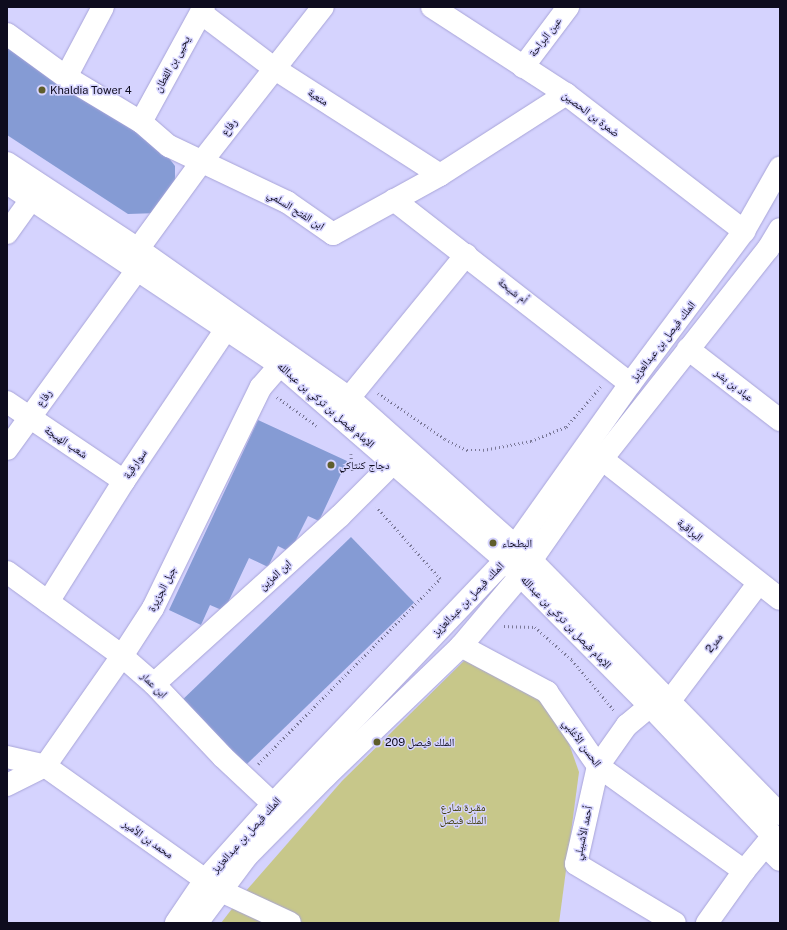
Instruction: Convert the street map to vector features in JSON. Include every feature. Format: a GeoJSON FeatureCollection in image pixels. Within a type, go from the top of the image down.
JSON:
{"type":"FeatureCollection","features":[{"type":"Feature","properties":{"kind":"street"},"geometry":{"type":"LineString","coordinates":[[66,76],[103,7]]}},
{"type":"Feature","properties":{"kind":"street","name":"رفاع"},"geometry":{"type":"LineString","coordinates":[[7,449],[138,259],[203,160],[323,7]]}},
{"type":"Feature","properties":{"kind":"street","name":"عين البراحة"},"geometry":{"type":"LineString","coordinates":[[523,67],[568,7]]}},
{"type":"Feature","properties":{"kind":"street","name":"متعبة"},"geometry":{"type":"LineString","coordinates":[[202,10],[274,69],[440,175]]}},
{"type":"Feature","properties":{"kind":"street","name":"يحيى بن القطان"},"geometry":{"type":"LineString","coordinates":[[141,122],[202,10]]}},
{"type":"Feature","properties":{"kind":"street","name":"ضمرة بن الحصين"},"geometry":{"type":"LineString","coordinates":[[443,10],[523,67],[566,94],[744,231]]}},
{"type":"Feature","properties":{"kind":"street","name":"ابن الفتح السلمي"},"geometry":{"type":"LineString","coordinates":[[7,34],[66,76],[141,122],[169,146],[203,160],[286,202],[333,234],[440,175],[566,94]]}},
{"type":"Feature","properties":{"kind":"street","name":"الإمام فيصل بن تركي بن عبدالله"},"geometry":{"type":"LineString","coordinates":[[7,163],[138,259],[226,329],[280,365],[393,463],[518,560]]}},
{"type":"Feature","properties":{"kind":"street","name":"الملك فيصل بن عبدالعزيز"},"geometry":{"type":"LineString","coordinates":[[280,810],[461,646],[518,560],[630,384],[744,231],[780,168]]}},
{"type":"Feature","properties":{"kind":"street","name":"الإمام فيصل بن تركي بن عبدالله"},"geometry":{"type":"LineString","coordinates":[[7,183],[138,259],[355,390],[518,560],[660,704],[780,814]]}},
{"type":"Feature","properties":{"kind":"street"},"geometry":{"type":"LineString","coordinates":[[7,234],[32,198]]}},
{"type":"Feature","properties":{"kind":"street","name":"أم شيحة"},"geometry":{"type":"LineString","coordinates":[[394,200],[614,369],[630,384]]}},
{"type":"Feature","properties":{"kind":"street","name":"الملك فيصل بن عبدالعزيز"},"geometry":{"type":"LineString","coordinates":[[176,923],[213,886],[280,810],[518,560],[602,459],[688,349],[774,253],[780,229]]}},
{"type":"Feature","properties":{"kind":"street"},"geometry":{"type":"LineString","coordinates":[[355,390],[466,255]]}},
{"type":"Feature","properties":{"kind":"street","name":"سوارقية"},"geometry":{"type":"LineString","coordinates":[[48,602],[124,481],[226,329]]}},
{"type":"Feature","properties":{"kind":"street","name":"عباد بن بشر"},"geometry":{"type":"LineString","coordinates":[[688,349],[780,420]]}},
{"type":"Feature","properties":{"kind":"street","name":"جبل الجزيرة"},"geometry":{"type":"LineString","coordinates":[[7,785],[44,766],[122,656],[153,608],[261,387],[280,365]]}},
{"type":"Feature","properties":{"kind":"street","name":"شعب الهيجة"},"geometry":{"type":"LineString","coordinates":[[7,402],[124,481]]}},
{"type":"Feature","properties":{"kind":"street","name":"البراقية"},"geometry":{"type":"LineString","coordinates":[[602,459],[758,584],[780,599]]}},
{"type":"Feature","properties":{"kind":"street","name":"ابن المزين"},"geometry":{"type":"LineString","coordinates":[[154,684],[340,516],[362,492],[393,463]]}},
{"type":"Feature","properties":{"kind":"street","name":"ابن عمار"},"geometry":{"type":"LineString","coordinates":[[7,572],[122,656],[154,684],[245,777],[280,810]]}},
{"type":"Feature","properties":{"kind":"street","name":"ممر2"},"geometry":{"type":"LineString","coordinates":[[660,704],[758,584]]}},
{"type":"Feature","properties":{"kind":"street","name":"الحسن الأغلبي"},"geometry":{"type":"LineString","coordinates":[[461,646],[547,692],[598,766],[744,871]]}},
{"type":"Feature","properties":{"kind":"street","name":"الإمام فيصل بن تركي بن عبدالله"},"geometry":{"type":"LineString","coordinates":[[660,704],[772,836]]}},
{"type":"Feature","properties":{"kind":"street","name":"أحمد الأشبيلي"},"geometry":{"type":"LineString","coordinates":[[660,704],[627,725],[598,766],[576,864],[675,923]]}},
{"type":"Feature","properties":{"kind":"street","name":"محمد بن الأمير"},"geometry":{"type":"LineString","coordinates":[[7,757],[44,766],[213,886],[290,923]]}},
{"type":"Feature","properties":{"kind":"street"},"geometry":{"type":"LineString","coordinates":[[772,836],[767,847],[780,860]]}},
{"type":"Feature","properties":{"kind":"street"},"geometry":{"type":"LineString","coordinates":[[707,923],[744,871],[772,836]]}},
{"type":"Feature","properties":{"kind":"street","name":"الملك فيصل بن عبدالعزيز"},"geometry":{"type":"LineString","coordinates":[[197,923],[213,886]]}},
{"type":"Feature","properties":{"kind":"path"},"geometry":{"type":"LineString","coordinates":[[355,390],[467,450],[483,450],[531,441],[566,428],[614,369]]}},
{"type":"Feature","properties":{"kind":"path"},"geometry":{"type":"LineString","coordinates":[[261,387],[321,429]]}},
{"type":"Feature","properties":{"kind":"path"},"geometry":{"type":"LineString","coordinates":[[245,777],[440,579],[355,483],[351,452],[345,448]]}},
{"type":"Feature","properties":{"kind":"path"},"geometry":{"type":"LineString","coordinates":[[501,626],[535,627],[572,660],[627,725]]}},
{"type":"Feature","properties":{"kind":"green space","name":"مقبرة شارع الملك فيصل"},"geometry":{"type":"Polygon","coordinates":[[[474,651],[554,701],[579,772],[559,923],[221,923],[245,892],[342,781],[474,651]]]}},
{"type":"Feature","properties":{"kind":"building","name":"Khaldia Tower 4"},"geometry":{"type":"Polygon","coordinates":[[[7,44],[156,141],[175,166],[175,190],[158,213],[128,214],[7,135],[7,44]]]}},
{"type":"Feature","properties":{"kind":"building"},"geometry":{"type":"Polygon","coordinates":[[[258,420],[347,461],[319,521],[308,516],[290,552],[278,546],[268,567],[249,558],[224,611],[210,605],[201,625],[169,610],[258,420]]]}},
{"type":"Feature","properties":{"kind":"building"},"geometry":{"type":"Polygon","coordinates":[[[351,537],[414,602],[242,769],[178,704],[351,537]]]}},
{"type":"Feature","properties":{"kind":"place","name":"Khaldia Tower 4"},"geometry":{"type":"Point","coordinates":[42,90]}},
{"type":"Feature","properties":{"kind":"place","name":"دجاج كنتاكي"},"geometry":{"type":"Point","coordinates":[331,465]}},
{"type":"Feature","properties":{"kind":"place","name":"البطحاء"},"geometry":{"type":"Point","coordinates":[493,543]}},
{"type":"Feature","properties":{"kind":"place","name":"الملك فيصل 209"},"geometry":{"type":"Point","coordinates":[377,742]}}]}
